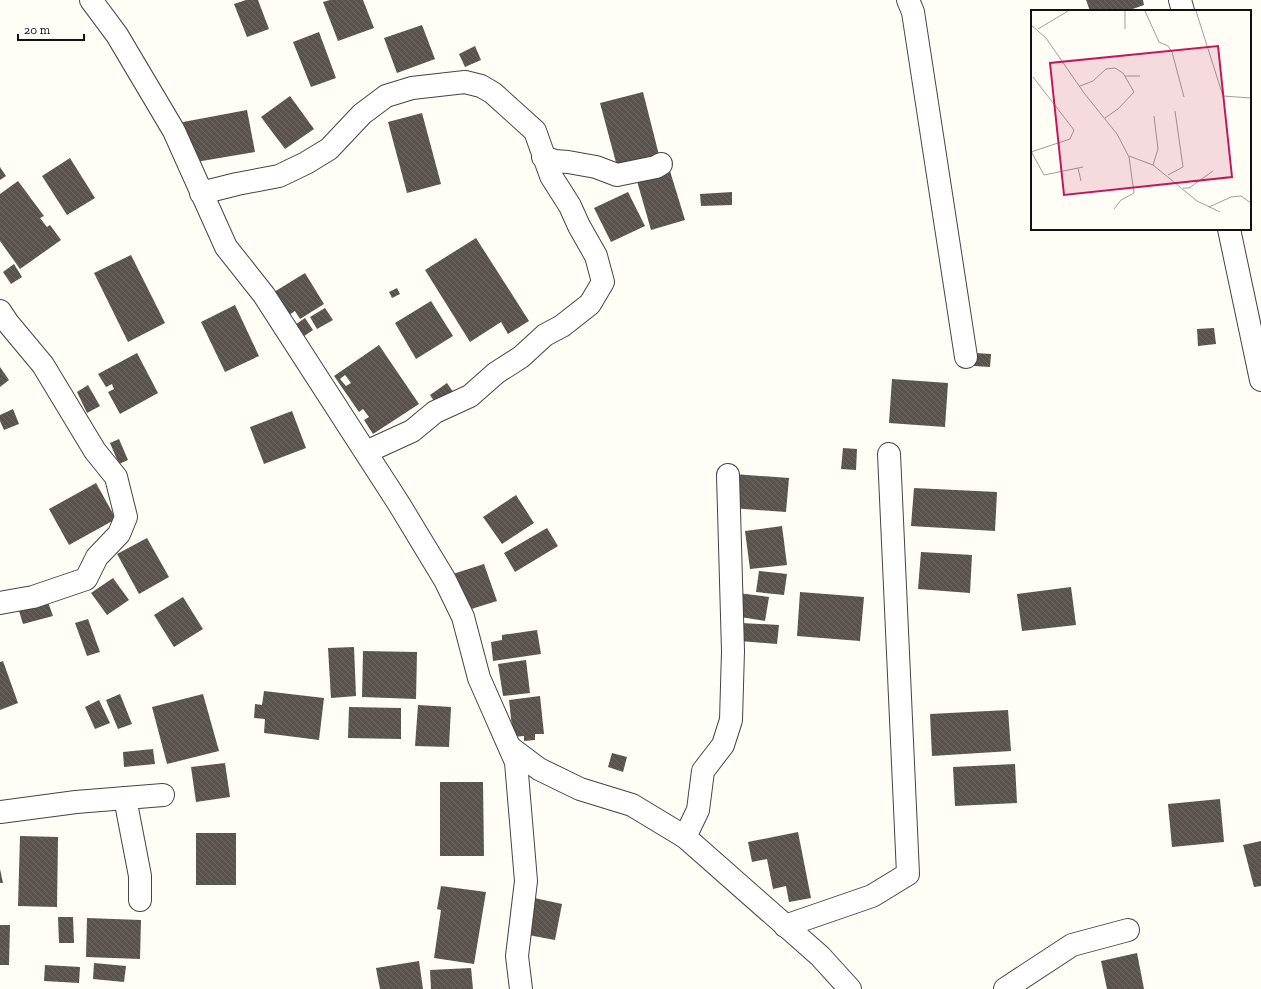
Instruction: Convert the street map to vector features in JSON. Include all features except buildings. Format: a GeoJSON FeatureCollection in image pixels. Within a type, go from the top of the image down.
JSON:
{"type":"FeatureCollection","features":[{"type":"Feature","properties":{"kind":"street"},"geometry":{"type":"LineString","coordinates":[[91,0],[116,35],[174,131],[201,193],[213,214],[226,248],[264,295],[366,452],[445,580],[462,618],[479,678],[516,762],[526,881],[518,956],[521,989]]}},
{"type":"Feature","properties":{"kind":"street"},"geometry":{"type":"LineString","coordinates":[[908,0],[913,12],[966,358]]}},
{"type":"Feature","properties":{"kind":"street"},"geometry":{"type":"LineString","coordinates":[[1180,0],[1183,10]]}},
{"type":"Feature","properties":{"kind":"street"},"geometry":{"type":"LineString","coordinates":[[201,193],[279,176],[306,163],[329,149],[362,114],[386,96],[412,88],[465,82],[481,86],[493,93],[521,116],[535,131],[551,176],[596,256],[603,282],[590,304],[562,326],[545,335],[521,357],[496,373],[470,396],[435,412],[412,431],[366,452]]}},
{"type":"Feature","properties":{"kind":"street"},"geometry":{"type":"LineString","coordinates":[[543,156],[555,161],[568,162],[596,168],[617,175],[656,167],[661,164]]}},
{"type":"Feature","properties":{"kind":"street"},"geometry":{"type":"LineString","coordinates":[[1229,230],[1261,380]]}},
{"type":"Feature","properties":{"kind":"street"},"geometry":{"type":"LineString","coordinates":[[0,311],[8,323],[43,365],[95,451],[116,477],[126,517],[119,534],[97,557],[86,579],[33,598],[0,603]]}},
{"type":"Feature","properties":{"kind":"street"},"geometry":{"type":"LineString","coordinates":[[785,926],[872,896],[908,874],[889,454]]}},
{"type":"Feature","properties":{"kind":"street"},"geometry":{"type":"LineString","coordinates":[[685,837],[698,810],[703,771],[723,745],[731,720],[733,651],[728,475]]}},
{"type":"Feature","properties":{"kind":"street"},"geometry":{"type":"LineString","coordinates":[[510,748],[538,769],[580,789],[632,805],[685,837],[820,956],[850,989]]}},
{"type":"Feature","properties":{"kind":"street"},"geometry":{"type":"LineString","coordinates":[[0,812],[76,802],[163,795]]}},
{"type":"Feature","properties":{"kind":"street"},"geometry":{"type":"LineString","coordinates":[[125,798],[140,876],[140,900]]}},
{"type":"Feature","properties":{"kind":"street"},"geometry":{"type":"LineString","coordinates":[[1005,989],[1072,946],[1128,930]]}}]}
